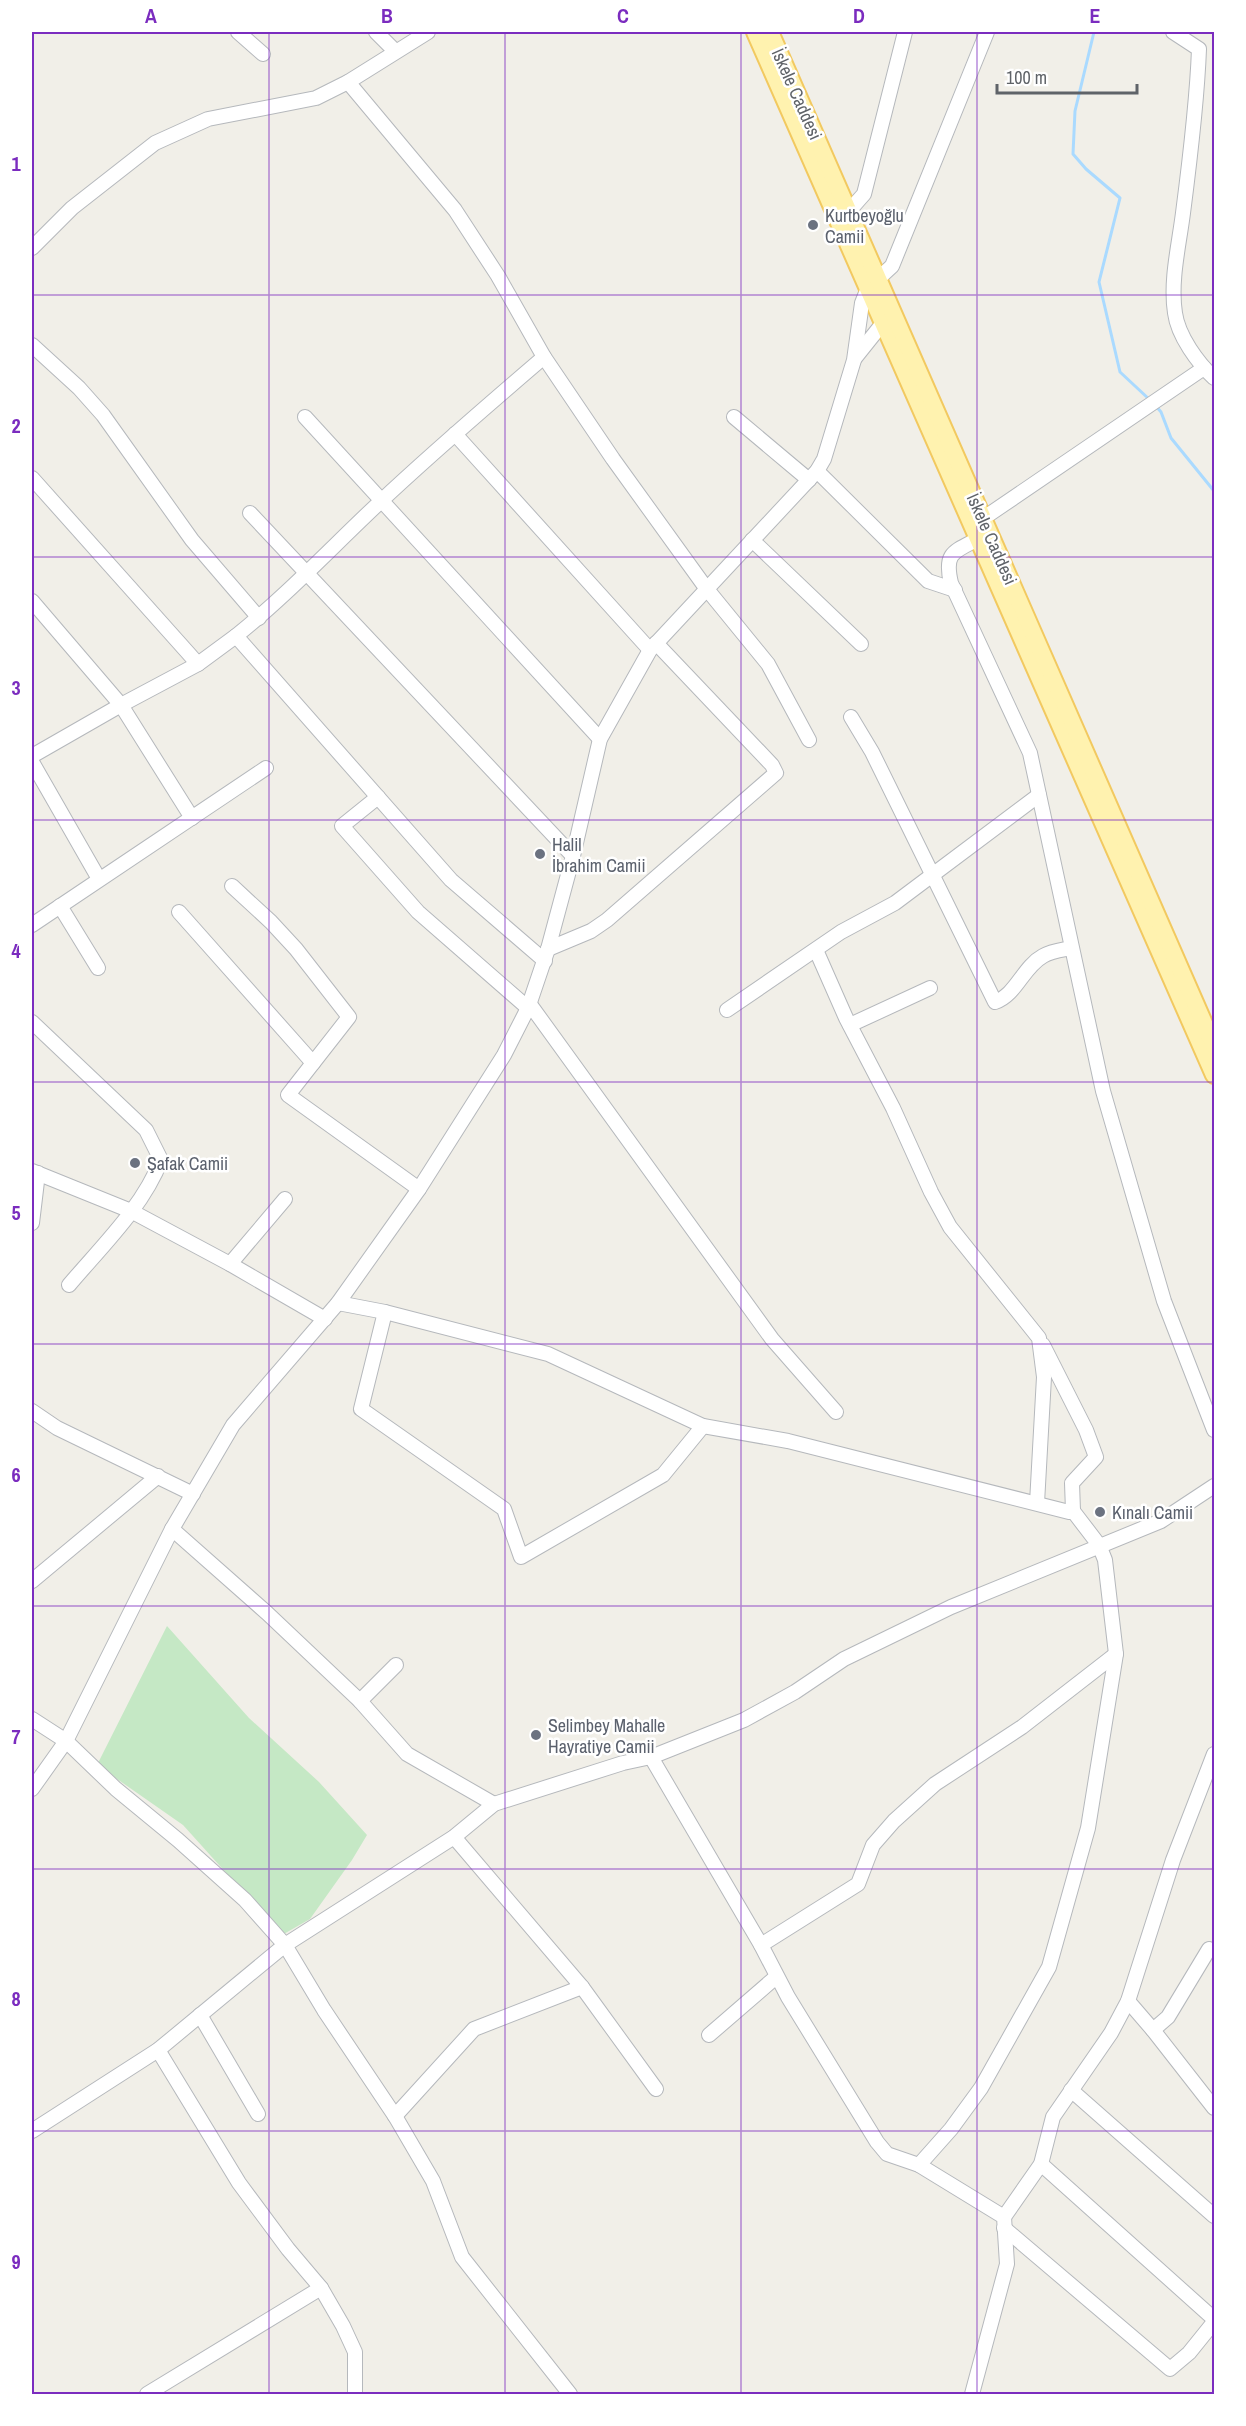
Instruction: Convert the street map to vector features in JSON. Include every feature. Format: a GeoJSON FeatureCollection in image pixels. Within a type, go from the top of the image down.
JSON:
{"type":"FeatureCollection","features":[{"type":"Feature","properties":{"kind":"main road"},"geometry":{"type":"LineString","coordinates":[[756,32],[873,283],[883,323],[978,528],[1215,1074]]}},
{"type":"Feature","properties":{"kind":"main road","name":"İskele Caddesi"},"geometry":{"type":"LineString","coordinates":[[770,32],[849,211],[873,283],[978,528],[1215,1046]]}},
{"type":"Feature","properties":{"kind":"street"},"geometry":{"type":"LineString","coordinates":[[238,32],[263,54]]}},
{"type":"Feature","properties":{"kind":"street"},"geometry":{"type":"LineString","coordinates":[[376,32],[395,51]]}},
{"type":"Feature","properties":{"kind":"street"},"geometry":{"type":"LineString","coordinates":[[32,248],[72,208],[154,143],[208,119],[316,98],[348,82],[428,32]]}},
{"type":"Feature","properties":{"kind":"street"},"geometry":{"type":"LineString","coordinates":[[849,211],[864,194],[905,32]]}},
{"type":"Feature","properties":{"kind":"street"},"geometry":{"type":"LineString","coordinates":[[32,1789],[66,1741],[172,1529],[233,1425],[338,1303],[420,1189],[504,1055],[528,1005],[547,955],[600,739],[653,646],[813,475],[824,459],[854,360],[862,303],[873,283],[892,266],[987,32]]}},
{"type":"Feature","properties":{"kind":"street"},"geometry":{"type":"LineString","coordinates":[[1173,32],[1199,49],[1175,276],[1175,314],[1184,336],[1204,368],[1215,378]]}},
{"type":"Feature","properties":{"kind":"street"},"geometry":{"type":"LineString","coordinates":[[348,82],[455,210],[498,276],[544,357],[613,459],[706,588],[768,664],[809,740]]}},
{"type":"Feature","properties":{"kind":"street"},"geometry":{"type":"LineString","coordinates":[[854,360],[883,323]]}},
{"type":"Feature","properties":{"kind":"street"},"geometry":{"type":"LineString","coordinates":[[32,345],[79,388],[103,415],[192,540],[259,618]]}},
{"type":"Feature","properties":{"kind":"street"},"geometry":{"type":"LineString","coordinates":[[32,756],[198,664],[236,636],[277,603],[381,501],[544,357]]}},
{"type":"Feature","properties":{"kind":"street"},"geometry":{"type":"LineString","coordinates":[[1204,368],[978,528],[952,552],[948,560],[955,590],[1030,753],[1103,1091],[1161,1290],[1215,1430]]}},
{"type":"Feature","properties":{"kind":"street"},"geometry":{"type":"LineString","coordinates":[[304,417],[600,739]]}},
{"type":"Feature","properties":{"kind":"street"},"geometry":{"type":"LineString","coordinates":[[734,417],[813,475],[928,581],[955,590]]}},
{"type":"Feature","properties":{"kind":"street"},"geometry":{"type":"LineString","coordinates":[[455,434],[653,646],[772,765],[776,773],[607,920],[547,955]]}},
{"type":"Feature","properties":{"kind":"street"},"geometry":{"type":"LineString","coordinates":[[32,478],[198,664]]}},
{"type":"Feature","properties":{"kind":"street"},"geometry":{"type":"LineString","coordinates":[[250,513],[573,856]]}},
{"type":"Feature","properties":{"kind":"street"},"geometry":{"type":"LineString","coordinates":[[752,540],[861,644]]}},
{"type":"Feature","properties":{"kind":"street"},"geometry":{"type":"LineString","coordinates":[[32,601],[121,705],[192,818]]}},
{"type":"Feature","properties":{"kind":"street"},"geometry":{"type":"LineString","coordinates":[[236,636],[451,880],[547,955]]}},
{"type":"Feature","properties":{"kind":"street"},"geometry":{"type":"LineString","coordinates":[[851,717],[872,752],[995,1002],[1003,999],[1032,964],[1043,955],[1071,948]]}},
{"type":"Feature","properties":{"kind":"street"},"geometry":{"type":"LineString","coordinates":[[32,750],[64,728]]}},
{"type":"Feature","properties":{"kind":"street"},"geometry":{"type":"LineString","coordinates":[[32,762],[99,879]]}},
{"type":"Feature","properties":{"kind":"street"},"geometry":{"type":"LineString","coordinates":[[32,925],[266,768]]}},
{"type":"Feature","properties":{"kind":"street"},"geometry":{"type":"LineString","coordinates":[[727,1010],[841,932],[895,903],[1039,795]]}},
{"type":"Feature","properties":{"kind":"street"},"geometry":{"type":"LineString","coordinates":[[378,797],[342,826],[418,912],[528,1005],[772,1339],[836,1412]]}},
{"type":"Feature","properties":{"kind":"street"},"geometry":{"type":"LineString","coordinates":[[232,886],[296,949],[349,1017],[288,1095],[420,1189]]}},
{"type":"Feature","properties":{"kind":"street"},"geometry":{"type":"LineString","coordinates":[[60,906],[99,968]]}},
{"type":"Feature","properties":{"kind":"street"},"geometry":{"type":"LineString","coordinates":[[179,912],[313,1063]]}},
{"type":"Feature","properties":{"kind":"street"},"geometry":{"type":"LineString","coordinates":[[816,951],[950,1227],[1039,1338],[1086,1430],[1096,1457],[1072,1483],[1073,1511],[1099,1545],[1105,1560],[1116,1654],[1088,1828],[1049,1967],[981,2088],[951,2129],[919,2165]]}},
{"type":"Feature","properties":{"kind":"street"},"geometry":{"type":"LineString","coordinates":[[850,1025],[930,988]]}},
{"type":"Feature","properties":{"kind":"street"},"geometry":{"type":"LineString","coordinates":[[32,1022],[146,1130],[161,1160],[155,1176],[131,1211],[69,1285]]}},
{"type":"Feature","properties":{"kind":"street"},"geometry":{"type":"LineString","coordinates":[[32,1223],[35,1172],[131,1211],[230,1264],[325,1319]]}},
{"type":"Feature","properties":{"kind":"street"},"geometry":{"type":"LineString","coordinates":[[230,1264],[285,1199]]}},
{"type":"Feature","properties":{"kind":"street"},"geometry":{"type":"LineString","coordinates":[[338,1303],[385,1312],[548,1354],[703,1426],[788,1441],[1069,1512],[1073,1511]]}},
{"type":"Feature","properties":{"kind":"street"},"geometry":{"type":"LineString","coordinates":[[385,1312],[362,1408],[504,1509],[521,1557],[663,1475],[703,1426]]}},
{"type":"Feature","properties":{"kind":"street"},"geometry":{"type":"LineString","coordinates":[[1037,1503],[1044,1377],[1039,1338]]}},
{"type":"Feature","properties":{"kind":"street"},"geometry":{"type":"LineString","coordinates":[[32,1412],[57,1428],[193,1494]]}},
{"type":"Feature","properties":{"kind":"street"},"geometry":{"type":"LineString","coordinates":[[32,1581],[158,1476]]}},
{"type":"Feature","properties":{"kind":"street"},"geometry":{"type":"LineString","coordinates":[[32,2131],[158,2050],[285,1945],[454,1837],[494,1804],[623,1763],[651,1757],[744,1720],[795,1692],[844,1659],[951,1607],[1161,1521],[1215,1486]]}},
{"type":"Feature","properties":{"kind":"street"},"geometry":{"type":"LineString","coordinates":[[172,1529],[267,1613],[360,1701],[407,1754],[494,1804]]}},
{"type":"Feature","properties":{"kind":"street"},"geometry":{"type":"LineString","coordinates":[[761,1945],[858,1884],[873,1845],[894,1821],[935,1784],[1022,1728],[1116,1654]]}},
{"type":"Feature","properties":{"kind":"street"},"geometry":{"type":"LineString","coordinates":[[360,1701],[396,1665]]}},
{"type":"Feature","properties":{"kind":"street"},"geometry":{"type":"LineString","coordinates":[[32,1719],[66,1741],[116,1789],[245,1900],[285,1945],[324,2010],[395,2116],[433,2181],[462,2257],[570,2394]]}},
{"type":"Feature","properties":{"kind":"street"},"geometry":{"type":"LineString","coordinates":[[972,2394],[1007,2264],[1004,2222],[1041,2164],[1053,2117],[1111,2033],[1128,2001],[1173,1860],[1215,1754]]}},
{"type":"Feature","properties":{"kind":"street"},"geometry":{"type":"LineString","coordinates":[[651,1757],[761,1945],[776,1977],[877,2142],[887,2154],[919,2165],[1004,2222],[1170,2369],[1189,2353],[1215,2320],[1041,2164]]}},
{"type":"Feature","properties":{"kind":"street"},"geometry":{"type":"LineString","coordinates":[[454,1837],[582,1987],[656,2089]]}},
{"type":"Feature","properties":{"kind":"street"},"geometry":{"type":"LineString","coordinates":[[1153,2030],[1168,2017],[1209,1949]]}},
{"type":"Feature","properties":{"kind":"street"},"geometry":{"type":"LineString","coordinates":[[709,2035],[776,1977]]}},
{"type":"Feature","properties":{"kind":"street"},"geometry":{"type":"LineString","coordinates":[[395,2116],[474,2029],[582,1987]]}},
{"type":"Feature","properties":{"kind":"street"},"geometry":{"type":"LineString","coordinates":[[1128,2001],[1215,2108]]}},
{"type":"Feature","properties":{"kind":"street"},"geometry":{"type":"LineString","coordinates":[[200,2015],[258,2114]]}},
{"type":"Feature","properties":{"kind":"street"},"geometry":{"type":"LineString","coordinates":[[158,2050],[240,2183],[288,2249],[321,2288],[343,2326],[355,2352],[355,2394]]}},
{"type":"Feature","properties":{"kind":"street"},"geometry":{"type":"LineString","coordinates":[[1071,2090],[1215,2216]]}},
{"type":"Feature","properties":{"kind":"street"},"geometry":{"type":"LineString","coordinates":[[147,2394],[321,2288]]}},
{"type":"Feature","properties":{"kind":"green space"},"geometry":{"type":"Polygon","coordinates":[[[167,1626],[249,1718],[319,1782],[367,1835],[310,1919],[282,1935],[183,1825],[97,1765],[167,1626]]]}},
{"type":"Feature","properties":{"kind":"waterway"},"geometry":{"type":"LineString","coordinates":[[1094,32],[1075,111],[1073,154],[1086,169],[1120,198],[1099,282],[1120,372],[1150,400]]}},
{"type":"Feature","properties":{"kind":"waterway"},"geometry":{"type":"LineString","coordinates":[[1155,405],[1161,412],[1171,438],[1214,491]]}},
{"type":"Feature","properties":{"kind":"place","name":"Kurtbeyoğlu Camii"},"geometry":{"type":"Point","coordinates":[813,225]}},
{"type":"Feature","properties":{"kind":"place","name":"Halil İbrahim Camii"},"geometry":{"type":"Point","coordinates":[540,854]}},
{"type":"Feature","properties":{"kind":"place","name":"Şafak Camii"},"geometry":{"type":"Point","coordinates":[135,1163]}},
{"type":"Feature","properties":{"kind":"place","name":"Kınalı Camii"},"geometry":{"type":"Point","coordinates":[1100,1512]}},
{"type":"Feature","properties":{"kind":"place","name":"Selimbey Mahalle Hayratiye Camii"},"geometry":{"type":"Point","coordinates":[536,1735]}}]}
